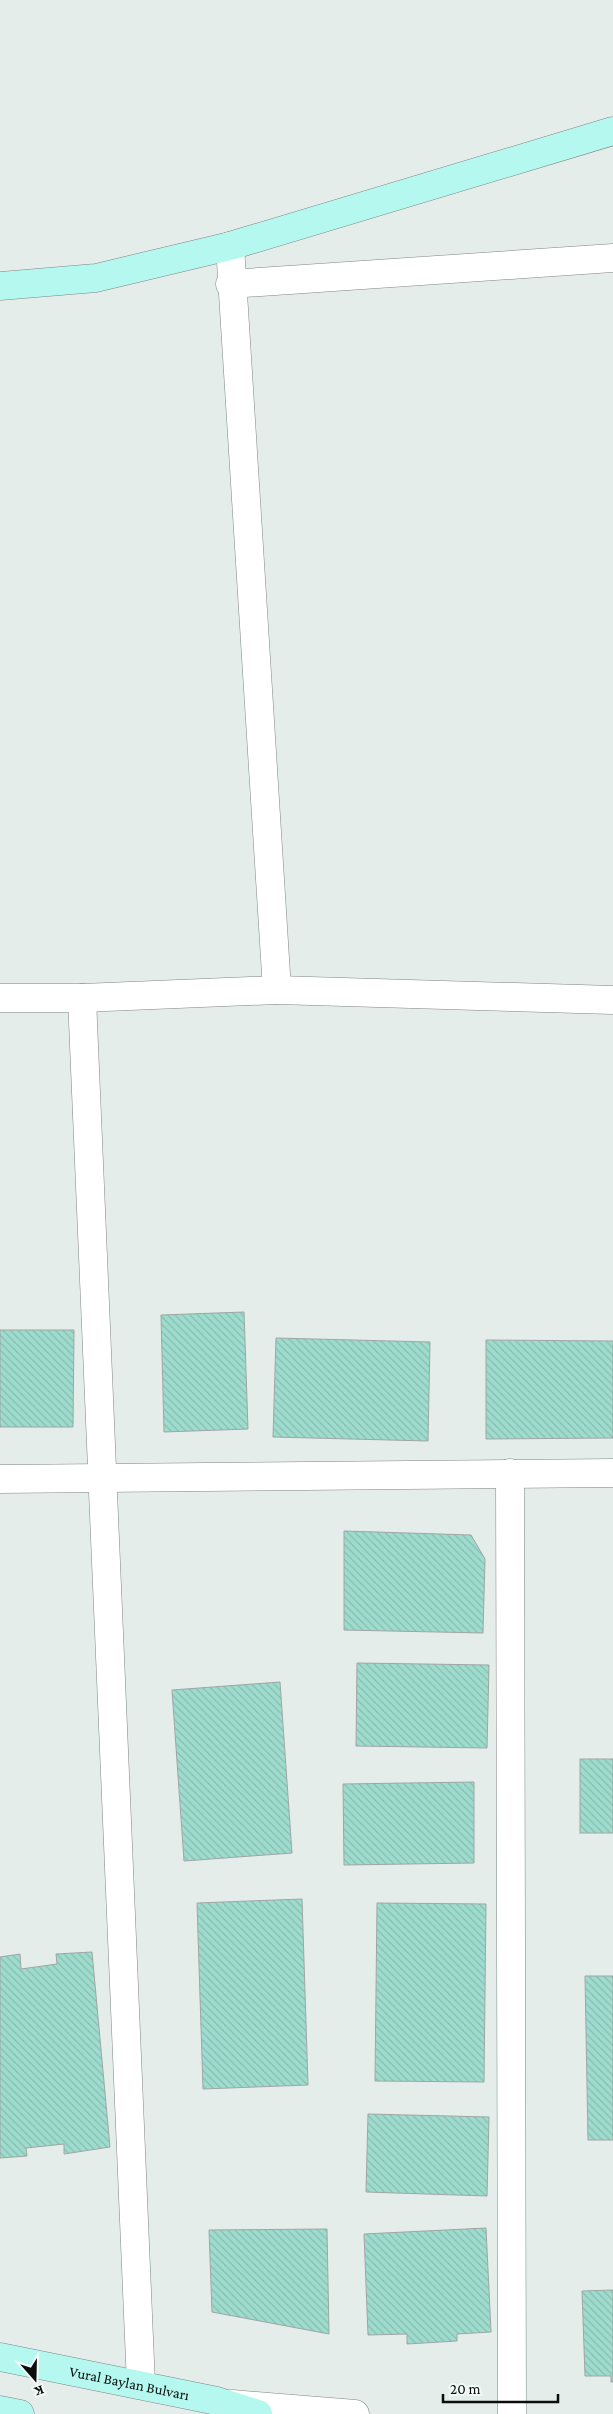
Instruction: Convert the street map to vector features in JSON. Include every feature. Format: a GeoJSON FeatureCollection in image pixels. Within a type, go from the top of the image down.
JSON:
{"type":"FeatureCollection","features":[{"type":"Feature","properties":{"kind":"street"},"geometry":{"type":"LineString","coordinates":[[0,286],[96,278],[230,246],[613,131]]}},
{"type":"Feature","properties":{"kind":"street"},"geometry":{"type":"LineString","coordinates":[[230,246],[230,284],[277,990]]}},
{"type":"Feature","properties":{"kind":"street"},"geometry":{"type":"LineString","coordinates":[[230,284],[613,258]]}},
{"type":"Feature","properties":{"kind":"street"},"geometry":{"type":"LineString","coordinates":[[0,998],[82,998],[277,990],[613,1000]]}},
{"type":"Feature","properties":{"kind":"street"},"geometry":{"type":"LineString","coordinates":[[82,998],[141,2385]]}},
{"type":"Feature","properties":{"kind":"street"},"geometry":{"type":"LineString","coordinates":[[510,1473],[512,2414]]}},
{"type":"Feature","properties":{"kind":"street"},"geometry":{"type":"LineString","coordinates":[[0,1479],[613,1473]]}},
{"type":"Feature","properties":{"kind":"street","name":"Vural Baylan Bulvarı"},"geometry":{"type":"LineString","coordinates":[[0,2357],[141,2385],[222,2403],[258,2414]]}},
{"type":"Feature","properties":{"kind":"street"},"geometry":{"type":"LineString","coordinates":[[222,2403],[355,2414]]}},
{"type":"Feature","properties":{"kind":"street"},"geometry":{"type":"LineString","coordinates":[[0,2410],[20,2414]]}},
{"type":"Feature","properties":{"kind":"building"},"geometry":{"type":"Polygon","coordinates":[[[244,1312],[248,1429],[164,1432],[161,1315],[244,1312]]]}},
{"type":"Feature","properties":{"kind":"building"},"geometry":{"type":"Polygon","coordinates":[[[0,1330],[74,1330],[73,1427],[0,1427],[0,1330]]]}},
{"type":"Feature","properties":{"kind":"building"},"geometry":{"type":"Polygon","coordinates":[[[276,1338],[430,1342],[428,1441],[273,1437],[276,1338]]]}},
{"type":"Feature","properties":{"kind":"building"},"geometry":{"type":"Polygon","coordinates":[[[486,1340],[613,1341],[613,1438],[486,1439],[486,1340]]]}},
{"type":"Feature","properties":{"kind":"building"},"geometry":{"type":"Polygon","coordinates":[[[344,1531],[471,1535],[485,1559],[483,1633],[344,1630],[344,1531]]]}},
{"type":"Feature","properties":{"kind":"building"},"geometry":{"type":"Polygon","coordinates":[[[357,1663],[489,1665],[487,1748],[356,1746],[357,1663]]]}},
{"type":"Feature","properties":{"kind":"building"},"geometry":{"type":"Polygon","coordinates":[[[280,1682],[292,1853],[184,1861],[172,1690],[280,1682]]]}},
{"type":"Feature","properties":{"kind":"building"},"geometry":{"type":"Polygon","coordinates":[[[580,1759],[613,1759],[613,1833],[580,1833],[580,1759]]]}},
{"type":"Feature","properties":{"kind":"building"},"geometry":{"type":"Polygon","coordinates":[[[474,1782],[474,1863],[344,1865],[343,1784],[474,1782]]]}},
{"type":"Feature","properties":{"kind":"building"},"geometry":{"type":"Polygon","coordinates":[[[302,1899],[308,2085],[203,2089],[197,1903],[302,1899]]]}},
{"type":"Feature","properties":{"kind":"building"},"geometry":{"type":"Polygon","coordinates":[[[377,1903],[486,1904],[484,2082],[375,2081],[377,1903]]]}},
{"type":"Feature","properties":{"kind":"building"},"geometry":{"type":"Polygon","coordinates":[[[92,1952],[110,2147],[64,2154],[64,2144],[26,2148],[27,2156],[0,2158],[0,1957],[20,1954],[21,1969],[57,1964],[56,1954],[92,1952]]]}},
{"type":"Feature","properties":{"kind":"building"},"geometry":{"type":"Polygon","coordinates":[[[585,1976],[613,1976],[613,2140],[588,2140],[585,1976]]]}},
{"type":"Feature","properties":{"kind":"building"},"geometry":{"type":"Polygon","coordinates":[[[368,2114],[489,2117],[487,2196],[366,2192],[368,2114]]]}},
{"type":"Feature","properties":{"kind":"building"},"geometry":{"type":"Polygon","coordinates":[[[486,2228],[491,2332],[457,2334],[457,2341],[407,2344],[407,2334],[368,2335],[364,2234],[486,2228]]]}},
{"type":"Feature","properties":{"kind":"building"},"geometry":{"type":"Polygon","coordinates":[[[327,2229],[329,2334],[212,2312],[209,2230],[327,2229]]]}},
{"type":"Feature","properties":{"kind":"building"},"geometry":{"type":"Polygon","coordinates":[[[613,2290],[613,2382],[611,2382],[611,2376],[585,2376],[582,2291],[613,2290]]]}}]}
